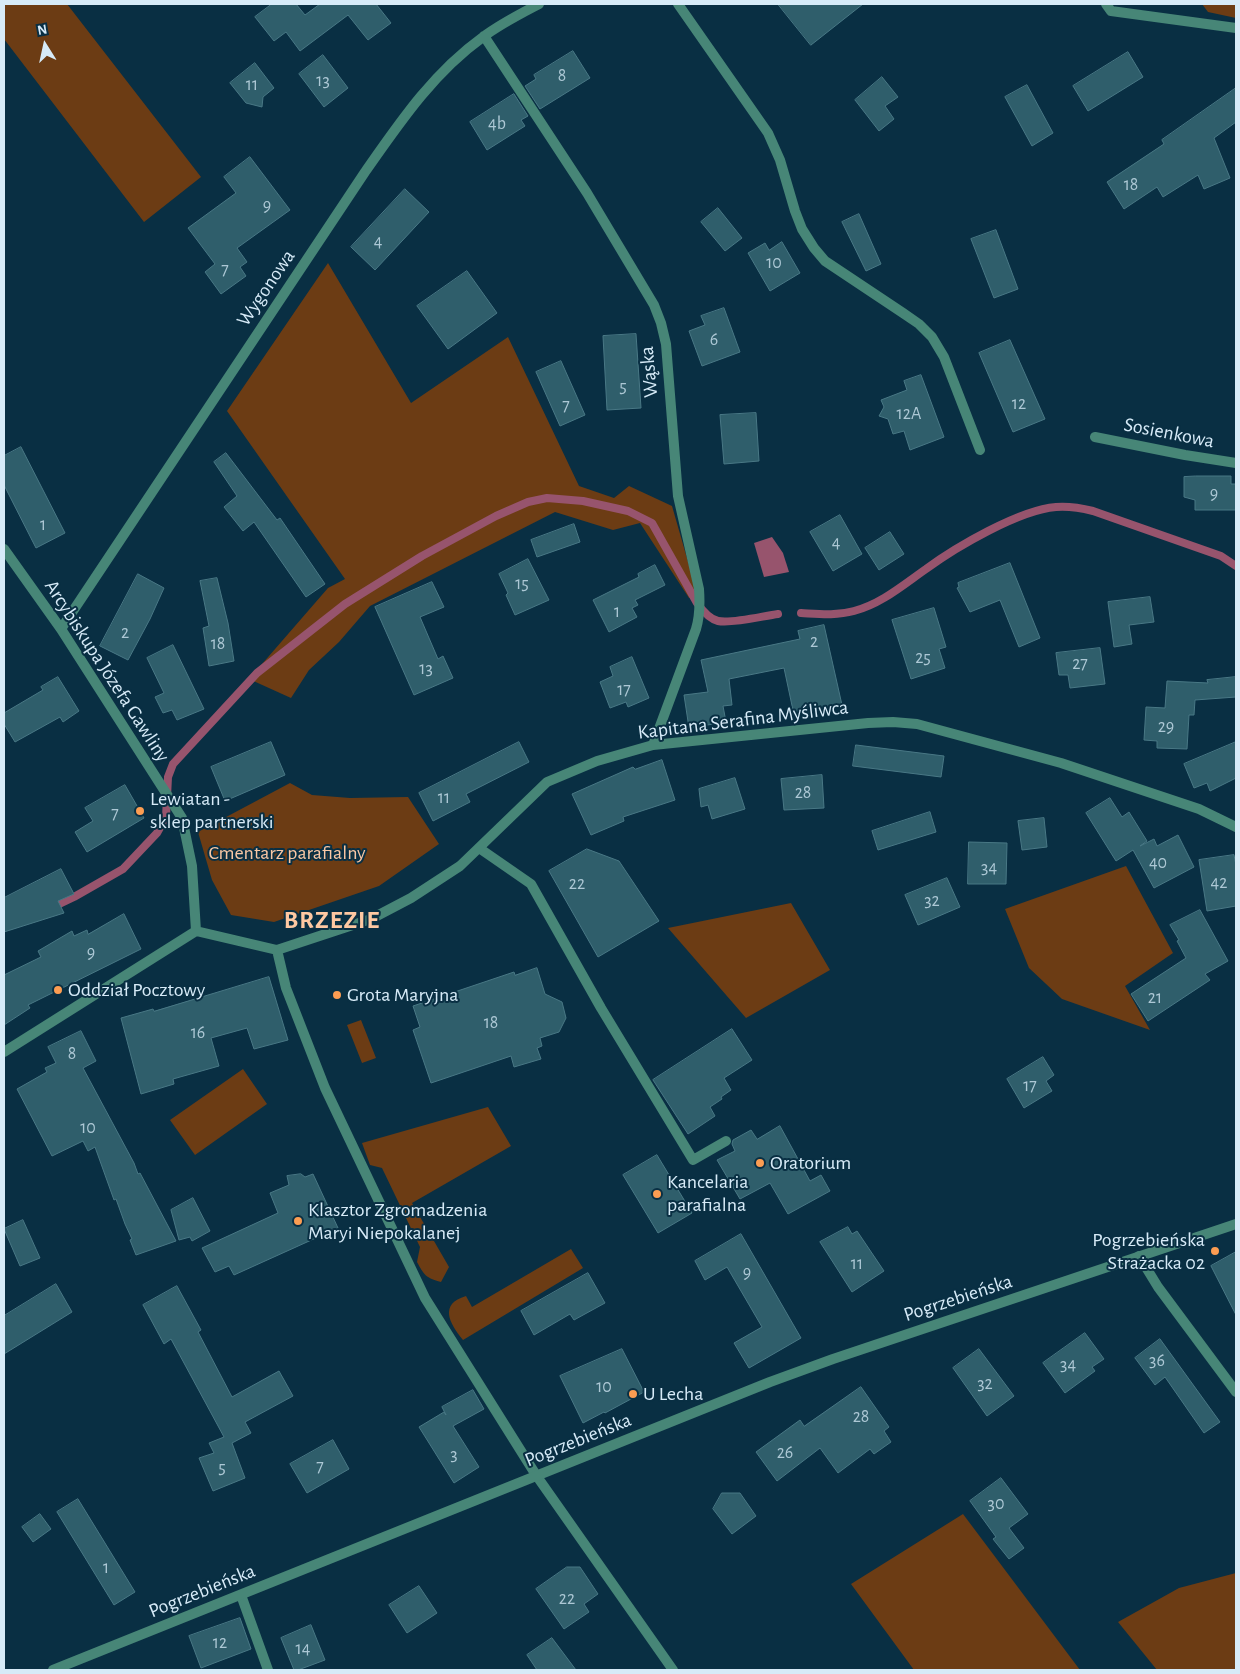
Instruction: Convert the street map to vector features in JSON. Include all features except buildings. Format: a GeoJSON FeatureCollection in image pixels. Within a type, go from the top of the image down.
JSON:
{"type":"FeatureCollection","features":[{"type":"Feature","properties":{"kind":"street","name":"Wygonowa"},"geometry":{"type":"LineString","coordinates":[[60,629],[406,112],[446,66],[484,36],[539,4]]}},
{"type":"Feature","properties":{"kind":"street"},"geometry":{"type":"LineString","coordinates":[[678,4],[768,133],[780,160],[794,211],[802,229],[814,248],[825,261],[919,324],[932,337],[944,357],[980,450]]}},
{"type":"Feature","properties":{"kind":"street"},"geometry":{"type":"LineString","coordinates":[[1106,4],[1111,11],[1236,28]]}},
{"type":"Feature","properties":{"kind":"street","name":"Wąska"},"geometry":{"type":"LineString","coordinates":[[484,36],[587,193],[654,305],[661,323],[666,344],[678,496],[699,589],[699,619],[653,745]]}},
{"type":"Feature","properties":{"kind":"street","name":"Sosienkowa"},"geometry":{"type":"LineString","coordinates":[[1095,437],[1236,463]]}},
{"type":"Feature","properties":{"kind":"street","name":"Arcybiskupa Józefa Gawliny"},"geometry":{"type":"LineString","coordinates":[[4,549],[60,629],[182,818],[192,866],[196,932]]}},
{"type":"Feature","properties":{"kind":"street","name":"Kapitana Serafina Myśliwca"},"geometry":{"type":"LineString","coordinates":[[277,950],[370,919],[412,898],[460,866],[548,782],[597,761],[653,745],[868,723],[918,724],[1061,764],[1199,809],[1236,827]]}},
{"type":"Feature","properties":{"kind":"street"},"geometry":{"type":"LineString","coordinates":[[479,848],[531,884],[601,1008],[693,1160],[726,1141]]}},
{"type":"Feature","properties":{"kind":"street"},"geometry":{"type":"LineString","coordinates":[[4,1052],[196,932],[277,950],[286,988],[325,1088],[425,1298],[536,1475],[673,1670]]}},
{"type":"Feature","properties":{"kind":"street","name":"Pogrzebieńska"},"geometry":{"type":"LineString","coordinates":[[53,1670],[536,1475],[833,1359],[1236,1224]]}},
{"type":"Feature","properties":{"kind":"street"},"geometry":{"type":"LineString","coordinates":[[1140,1256],[1158,1287],[1216,1362],[1236,1392]]}},
{"type":"Feature","properties":{"kind":"street"},"geometry":{"type":"LineString","coordinates":[[240,1595],[268,1670]]}},
{"type":"Feature","properties":{"kind":"green space"},"geometry":{"type":"Polygon","coordinates":[[[4,4],[67,4],[201,177],[144,222],[4,39],[4,4]]]}},
{"type":"Feature","properties":{"kind":"green space"},"geometry":{"type":"Polygon","coordinates":[[[1202,4],[1236,4],[1236,18],[1208,12],[1202,4]]]}},
{"type":"Feature","properties":{"kind":"green space"},"geometry":{"type":"Polygon","coordinates":[[[328,263],[411,403],[508,337],[579,486],[614,498],[629,486],[672,506],[697,593],[689,598],[640,523],[613,530],[555,512],[370,606],[339,642],[309,670],[291,698],[249,679],[328,588],[345,579],[227,411],[328,263]]]}},
{"type":"Feature","properties":{"kind":"green space","name":"Cmentarz parafialny"},"geometry":{"type":"Polygon","coordinates":[[[290,783],[312,795],[350,798],[408,797],[439,844],[379,886],[274,922],[231,915],[212,880],[198,832],[290,783]]]}},
{"type":"Feature","properties":{"kind":"green space"},"geometry":{"type":"Polygon","coordinates":[[[1126,866],[1173,953],[1125,986],[1150,1030],[1062,999],[1029,968],[1005,909],[1126,866]]]}},
{"type":"Feature","properties":{"kind":"green space"},"geometry":{"type":"Polygon","coordinates":[[[791,903],[830,970],[746,1018],[668,928],[791,903]]]}},
{"type":"Feature","properties":{"kind":"green space"},"geometry":{"type":"Polygon","coordinates":[[[361,1020],[376,1058],[362,1063],[347,1025],[361,1020]]]}},
{"type":"Feature","properties":{"kind":"green space"},"geometry":{"type":"Polygon","coordinates":[[[243,1069],[267,1104],[195,1155],[170,1120],[243,1069]]]}},
{"type":"Feature","properties":{"kind":"green space"},"geometry":{"type":"Polygon","coordinates":[[[488,1107],[511,1146],[412,1203],[449,1267],[441,1282],[429,1277],[419,1266],[417,1262],[420,1247],[382,1168],[370,1165],[362,1143],[488,1107]]]}},
{"type":"Feature","properties":{"kind":"green space"},"geometry":{"type":"Polygon","coordinates":[[[571,1249],[583,1268],[463,1340],[454,1327],[449,1315],[449,1309],[452,1304],[466,1296],[472,1307],[571,1249]]]}},
{"type":"Feature","properties":{"kind":"green space"},"geometry":{"type":"Polygon","coordinates":[[[963,1514],[1080,1670],[914,1670],[851,1584],[963,1514]]]}},
{"type":"Feature","properties":{"kind":"green space"},"geometry":{"type":"Polygon","coordinates":[[[1236,1573],[1236,1670],[1157,1670],[1118,1622],[1179,1588],[1236,1573]]]}},
{"type":"Feature","properties":{"kind":"shaded area"},"geometry":{"type":"Polygon","coordinates":[[[772,537],[783,553],[789,572],[764,577],[754,543],[772,537]]]}},
{"type":"Feature","properties":{"kind":"waterway"},"geometry":{"type":"LineString","coordinates":[[51,908],[123,869],[157,833],[166,817],[168,777],[173,764],[257,673],[345,604],[422,556],[496,516],[528,502],[547,498],[583,501],[628,511],[652,523],[697,603],[712,618],[724,622],[778,614]]}},
{"type":"Feature","properties":{"kind":"waterway"},"geometry":{"type":"LineString","coordinates":[[801,613],[841,614],[864,608],[891,593],[939,560],[988,531],[1024,515],[1056,507],[1093,511],[1221,556],[1236,566]]}},
{"type":"Feature","properties":{"kind":"place","name":"Lewiatan - sklep partnerski"},"geometry":{"type":"Point","coordinates":[140,811]}},
{"type":"Feature","properties":{"kind":"place","name":"Oddział Pocztowy"},"geometry":{"type":"Point","coordinates":[58,990]}},
{"type":"Feature","properties":{"kind":"place","name":"Grota Maryjna"},"geometry":{"type":"Point","coordinates":[337,995]}},
{"type":"Feature","properties":{"kind":"place","name":"Oratorium"},"geometry":{"type":"Point","coordinates":[760,1163]}},
{"type":"Feature","properties":{"kind":"place","name":"Kancelaria parafialna"},"geometry":{"type":"Point","coordinates":[657,1194]}},
{"type":"Feature","properties":{"kind":"place","name":"Klasztor Zgromadzenia Maryi Niepokalanej"},"geometry":{"type":"Point","coordinates":[298,1221]}},
{"type":"Feature","properties":{"kind":"place","name":"Pogrzebieńska Strażacka 02"},"geometry":{"type":"Point","coordinates":[1215,1251]}},
{"type":"Feature","properties":{"kind":"place","name":"U Lecha"},"geometry":{"type":"Point","coordinates":[633,1394]}},
{"type":"Feature","properties":{"kind":"district","name":"BRZEZIE"},"geometry":{"type":"Point","coordinates":[332,920]}}]}
